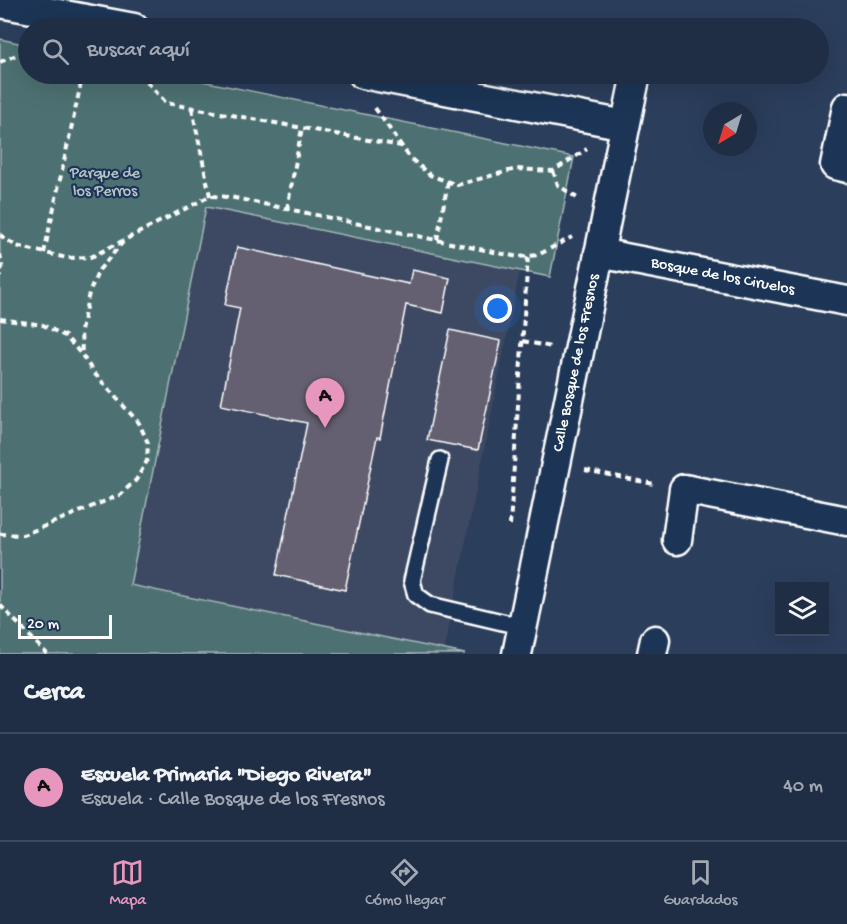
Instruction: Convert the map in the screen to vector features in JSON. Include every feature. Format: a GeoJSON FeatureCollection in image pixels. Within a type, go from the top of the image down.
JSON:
{"type":"FeatureCollection","features":[{"type":"Feature","properties":{"kind":"street"},"geometry":{"type":"LineString","coordinates":[[0,3],[75,8],[104,18]]}},
{"type":"Feature","properties":{"kind":"street"},"geometry":{"type":"LineString","coordinates":[[414,84],[625,125]]}},
{"type":"Feature","properties":{"kind":"street","name":"Calle Bosque de los Fresnos"},"geometry":{"type":"LineString","coordinates":[[520,640],[634,84]]}},
{"type":"Feature","properties":{"kind":"street"},"geometry":{"type":"LineString","coordinates":[[847,107],[835,165],[847,168]]}},
{"type":"Feature","properties":{"kind":"street","name":"Bosque de los Ciruelos"},"geometry":{"type":"LineString","coordinates":[[599,253],[847,301]]}},
{"type":"Feature","properties":{"kind":"street"},"geometry":{"type":"LineString","coordinates":[[677,540],[684,489],[847,520]]}},
{"type":"Feature","properties":{"kind":"lane"},"geometry":{"type":"LineString","coordinates":[[440,460],[412,581],[416,595],[430,605],[520,640]]}},
{"type":"Feature","properties":{"kind":"path"},"geometry":{"type":"LineString","coordinates":[[0,62],[18,54]]}},
{"type":"Feature","properties":{"kind":"path"},"geometry":{"type":"LineString","coordinates":[[44,253],[81,84]]}},
{"type":"Feature","properties":{"kind":"path"},"geometry":{"type":"LineString","coordinates":[[149,84],[166,103],[402,146]]}},
{"type":"Feature","properties":{"kind":"path"},"geometry":{"type":"LineString","coordinates":[[370,101],[410,158],[430,176],[457,184],[516,170],[553,171],[625,125]]}},
{"type":"Feature","properties":{"kind":"path"},"geometry":{"type":"LineString","coordinates":[[192,108],[210,196]]}},
{"type":"Feature","properties":{"kind":"path"},"geometry":{"type":"LineString","coordinates":[[287,209],[302,128]]}},
{"type":"Feature","properties":{"kind":"path"},"geometry":{"type":"LineString","coordinates":[[0,235],[16,246],[44,253],[67,258],[91,257],[210,196],[230,197],[518,257],[538,255],[606,218],[558,185],[553,171]]}},
{"type":"Feature","properties":{"kind":"path"},"geometry":{"type":"LineString","coordinates":[[437,240],[448,182]]}},
{"type":"Feature","properties":{"kind":"path"},"geometry":{"type":"LineString","coordinates":[[82,355],[81,331],[89,293],[99,270],[125,239]]}},
{"type":"Feature","properties":{"kind":"path"},"geometry":{"type":"LineString","coordinates":[[0,254],[2,266],[0,277]]}},
{"type":"Feature","properties":{"kind":"path"},"geometry":{"type":"LineString","coordinates":[[510,532],[528,256]]}},
{"type":"Feature","properties":{"kind":"path"},"geometry":{"type":"LineString","coordinates":[[0,319],[43,325],[65,336],[94,373],[140,423],[148,443],[147,461],[136,480],[120,495],[23,535],[0,534]]}},
{"type":"Feature","properties":{"kind":"path"},"geometry":{"type":"LineString","coordinates":[[556,465],[684,489]]}},
{"type":"Feature","properties":{"kind":"path"},"geometry":{"type":"LineString","coordinates":[[0,604],[47,654]]}},
{"type":"Feature","properties":{"kind":"shaded area"},"geometry":{"type":"Polygon","coordinates":[[[206,206],[520,271],[444,650],[130,585],[206,206]]]}},
{"type":"Feature","properties":{"kind":"green space","name":"Parque de los Perros"},"geometry":{"type":"Polygon","coordinates":[[[0,39],[18,43],[18,84],[217,84],[574,157],[550,277],[206,207],[130,585],[465,654],[0,654],[0,39]]]}},
{"type":"Feature","properties":{"kind":"building"},"geometry":{"type":"Polygon","coordinates":[[[237,247],[409,284],[412,270],[450,278],[443,313],[406,305],[380,438],[377,437],[345,590],[276,575],[307,423],[221,405],[240,308],[225,305],[237,247]]]}},
{"type":"Feature","properties":{"kind":"building"},"geometry":{"type":"Polygon","coordinates":[[[450,330],[501,341],[478,450],[427,440],[450,330]]]}},
{"type":"Feature","properties":{"kind":"place","name":"Escuela Primaria \"Diego Rivera\""},"geometry":{"type":"Point","coordinates":[325,428]}}]}
